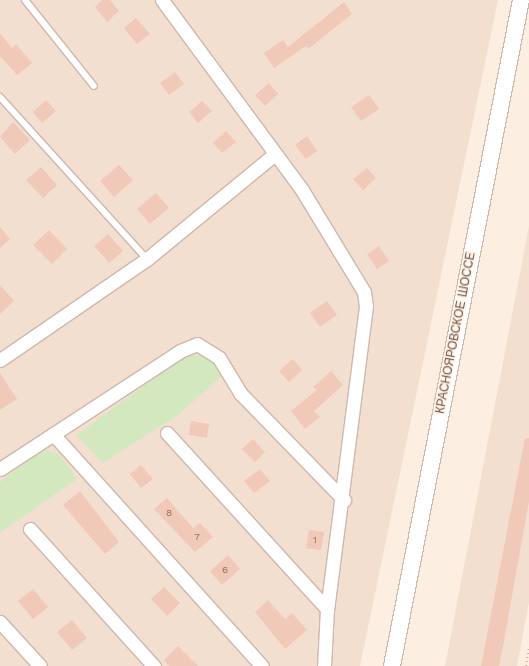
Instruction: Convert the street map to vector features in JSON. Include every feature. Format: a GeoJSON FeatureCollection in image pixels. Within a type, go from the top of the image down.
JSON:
{"type":"FeatureCollection","features":[{"type":"Feature","properties":{"kind":"street"},"geometry":{"type":"LineString","coordinates":[[162,0],[302,190],[364,292],[366,306],[344,500],[327,609],[324,666]]}},
{"type":"Feature","properties":{"kind":"street","name":"КРАСНОЯРОВСКОЕ ШОССЕ"},"geometry":{"type":"LineString","coordinates":[[392,666],[520,0]]}},
{"type":"Feature","properties":{"kind":"street"},"geometry":{"type":"LineString","coordinates":[[0,360],[147,260],[275,154]]}},
{"type":"Feature","properties":{"kind":"street"},"geometry":{"type":"LineString","coordinates":[[0,469],[180,351],[197,344],[219,358],[241,394],[344,500]]}},
{"type":"Feature","properties":{"kind":"street"},"geometry":{"type":"LineString","coordinates":[[167,433],[327,609]]}},
{"type":"Feature","properties":{"kind":"street"},"geometry":{"type":"LineString","coordinates":[[53,434],[262,666]]}},
{"type":"Feature","properties":{"kind":"street"},"geometry":{"type":"LineString","coordinates":[[30,529],[154,666]]}},
{"type":"Feature","properties":{"kind":"street"},"geometry":{"type":"LineString","coordinates":[[0,622],[40,666]]}},
{"type":"Feature","properties":{"kind":"lane"},"geometry":{"type":"LineString","coordinates":[[25,0],[94,86]]}},
{"type":"Feature","properties":{"kind":"lane"},"geometry":{"type":"LineString","coordinates":[[0,97],[147,260]]}},
{"type":"Feature","properties":{"kind":"path"},"geometry":{"type":"LineString","coordinates":[[526,666],[529,647]]}},
{"type":"Feature","properties":{"kind":"shaded area"},"geometry":{"type":"Polygon","coordinates":[[[0,0],[498,0],[360,666],[0,666],[0,0]]]}},
{"type":"Feature","properties":{"kind":"shaded area"},"geometry":{"type":"Polygon","coordinates":[[[529,226],[529,602],[517,666],[445,666],[529,226]]]}},
{"type":"Feature","properties":{"kind":"green space"},"geometry":{"type":"Polygon","coordinates":[[[207,355],[223,375],[178,415],[103,463],[76,435],[185,356],[207,355]]]}},
{"type":"Feature","properties":{"kind":"green space"},"geometry":{"type":"Polygon","coordinates":[[[47,450],[60,455],[77,479],[0,533],[0,482],[35,454],[47,450]]]}},
{"type":"Feature","properties":{"kind":"building"},"geometry":{"type":"Polygon","coordinates":[[[102,0],[110,0],[119,11],[107,22],[95,7],[102,0]]]}},
{"type":"Feature","properties":{"kind":"building"},"geometry":{"type":"Polygon","coordinates":[[[344,2],[352,14],[308,49],[306,46],[274,68],[264,53],[283,40],[288,47],[344,2]]]}},
{"type":"Feature","properties":{"kind":"building"},"geometry":{"type":"Polygon","coordinates":[[[136,18],[150,34],[137,44],[124,28],[136,18]]]}},
{"type":"Feature","properties":{"kind":"building"},"geometry":{"type":"Polygon","coordinates":[[[0,33],[12,48],[16,44],[32,63],[17,75],[0,56],[0,33]]]}},
{"type":"Feature","properties":{"kind":"building"},"geometry":{"type":"Polygon","coordinates":[[[175,72],[184,84],[169,95],[160,83],[175,72]]]}},
{"type":"Feature","properties":{"kind":"building"},"geometry":{"type":"Polygon","coordinates":[[[269,83],[278,94],[265,106],[255,95],[269,83]]]}},
{"type":"Feature","properties":{"kind":"building"},"geometry":{"type":"Polygon","coordinates":[[[369,95],[379,109],[361,121],[351,107],[369,95]]]}},
{"type":"Feature","properties":{"kind":"building"},"geometry":{"type":"Polygon","coordinates":[[[46,100],[56,111],[42,123],[33,112],[46,100]]]}},
{"type":"Feature","properties":{"kind":"building"},"geometry":{"type":"Polygon","coordinates":[[[202,101],[212,111],[198,123],[189,112],[202,101]]]}},
{"type":"Feature","properties":{"kind":"building"},"geometry":{"type":"Polygon","coordinates":[[[13,122],[30,140],[15,154],[0,137],[13,122]]]}},
{"type":"Feature","properties":{"kind":"building"},"geometry":{"type":"Polygon","coordinates":[[[226,131],[236,142],[222,153],[213,143],[226,131]]]}},
{"type":"Feature","properties":{"kind":"building"},"geometry":{"type":"Polygon","coordinates":[[[307,136],[317,151],[306,159],[295,145],[307,136]]]}},
{"type":"Feature","properties":{"kind":"building"},"geometry":{"type":"Polygon","coordinates":[[[119,165],[133,180],[114,197],[100,181],[119,165]]]}},
{"type":"Feature","properties":{"kind":"building"},"geometry":{"type":"Polygon","coordinates":[[[41,167],[57,185],[43,198],[26,180],[41,167]]]}},
{"type":"Feature","properties":{"kind":"building"},"geometry":{"type":"Polygon","coordinates":[[[367,168],[376,178],[363,190],[353,179],[367,168]]]}},
{"type":"Feature","properties":{"kind":"building"},"geometry":{"type":"Polygon","coordinates":[[[156,193],[169,208],[150,224],[137,209],[156,193]]]}},
{"type":"Feature","properties":{"kind":"building"},"geometry":{"type":"Polygon","coordinates":[[[0,227],[10,239],[0,248],[0,227]]]}},
{"type":"Feature","properties":{"kind":"building"},"geometry":{"type":"Polygon","coordinates":[[[49,230],[67,249],[52,264],[33,245],[49,230]]]}},
{"type":"Feature","properties":{"kind":"building"},"geometry":{"type":"Polygon","coordinates":[[[108,234],[123,251],[109,263],[94,246],[108,234]]]}},
{"type":"Feature","properties":{"kind":"building"},"geometry":{"type":"Polygon","coordinates":[[[379,246],[389,261],[377,269],[367,254],[379,246]]]}},
{"type":"Feature","properties":{"kind":"building"},"geometry":{"type":"Polygon","coordinates":[[[0,285],[14,301],[0,314],[0,285]]]}},
{"type":"Feature","properties":{"kind":"building"},"geometry":{"type":"Polygon","coordinates":[[[327,301],[337,315],[320,327],[310,313],[327,301]]]}},
{"type":"Feature","properties":{"kind":"building"},"geometry":{"type":"Polygon","coordinates":[[[293,359],[302,370],[289,382],[279,371],[293,359]]]}},
{"type":"Feature","properties":{"kind":"building"},"geometry":{"type":"Polygon","coordinates":[[[331,371],[343,385],[314,411],[320,417],[305,429],[291,411],[317,390],[313,387],[331,371]]]}},
{"type":"Feature","properties":{"kind":"building"},"geometry":{"type":"Polygon","coordinates":[[[0,373],[17,399],[0,410],[0,373]]]}},
{"type":"Feature","properties":{"kind":"building"},"geometry":{"type":"Polygon","coordinates":[[[191,421],[209,424],[207,438],[189,435],[191,421]]]}},
{"type":"Feature","properties":{"kind":"building"},"geometry":{"type":"Polygon","coordinates":[[[525,438],[529,438],[529,501],[503,646],[499,666],[481,666],[525,438]]]}},
{"type":"Feature","properties":{"kind":"building"},"geometry":{"type":"Polygon","coordinates":[[[253,439],[265,452],[255,462],[242,449],[253,439]]]}},
{"type":"Feature","properties":{"kind":"building"},"geometry":{"type":"Polygon","coordinates":[[[141,465],[153,479],[141,488],[130,474],[141,465]]]}},
{"type":"Feature","properties":{"kind":"building"},"geometry":{"type":"Polygon","coordinates":[[[260,469],[270,481],[254,493],[244,481],[260,469]]]}},
{"type":"Feature","properties":{"kind":"building"},"geometry":{"type":"Polygon","coordinates":[[[80,491],[119,542],[105,554],[63,505],[80,491]]]}},
{"type":"Feature","properties":{"kind":"building"},"geometry":{"type":"Polygon","coordinates":[[[167,498],[193,528],[200,523],[213,537],[195,552],[154,509],[167,498]]]}},
{"type":"Feature","properties":{"kind":"building"},"geometry":{"type":"Polygon","coordinates":[[[309,530],[324,532],[321,550],[306,548],[309,530]]]}},
{"type":"Feature","properties":{"kind":"building"},"geometry":{"type":"Polygon","coordinates":[[[228,555],[240,569],[222,585],[210,571],[228,555]]]}},
{"type":"Feature","properties":{"kind":"building"},"geometry":{"type":"Polygon","coordinates":[[[164,587],[180,603],[167,616],[151,599],[164,587]]]}},
{"type":"Feature","properties":{"kind":"building"},"geometry":{"type":"Polygon","coordinates":[[[33,589],[48,607],[33,619],[18,601],[33,589]]]}},
{"type":"Feature","properties":{"kind":"building"},"geometry":{"type":"Polygon","coordinates":[[[268,600],[285,619],[292,613],[307,630],[285,649],[255,612],[268,600]]]}},
{"type":"Feature","properties":{"kind":"building"},"geometry":{"type":"Polygon","coordinates":[[[72,620],[87,638],[72,650],[57,632],[72,620]]]}},
{"type":"Feature","properties":{"kind":"building"},"geometry":{"type":"Polygon","coordinates":[[[178,646],[198,666],[169,666],[164,660],[178,646]]]}}]}
